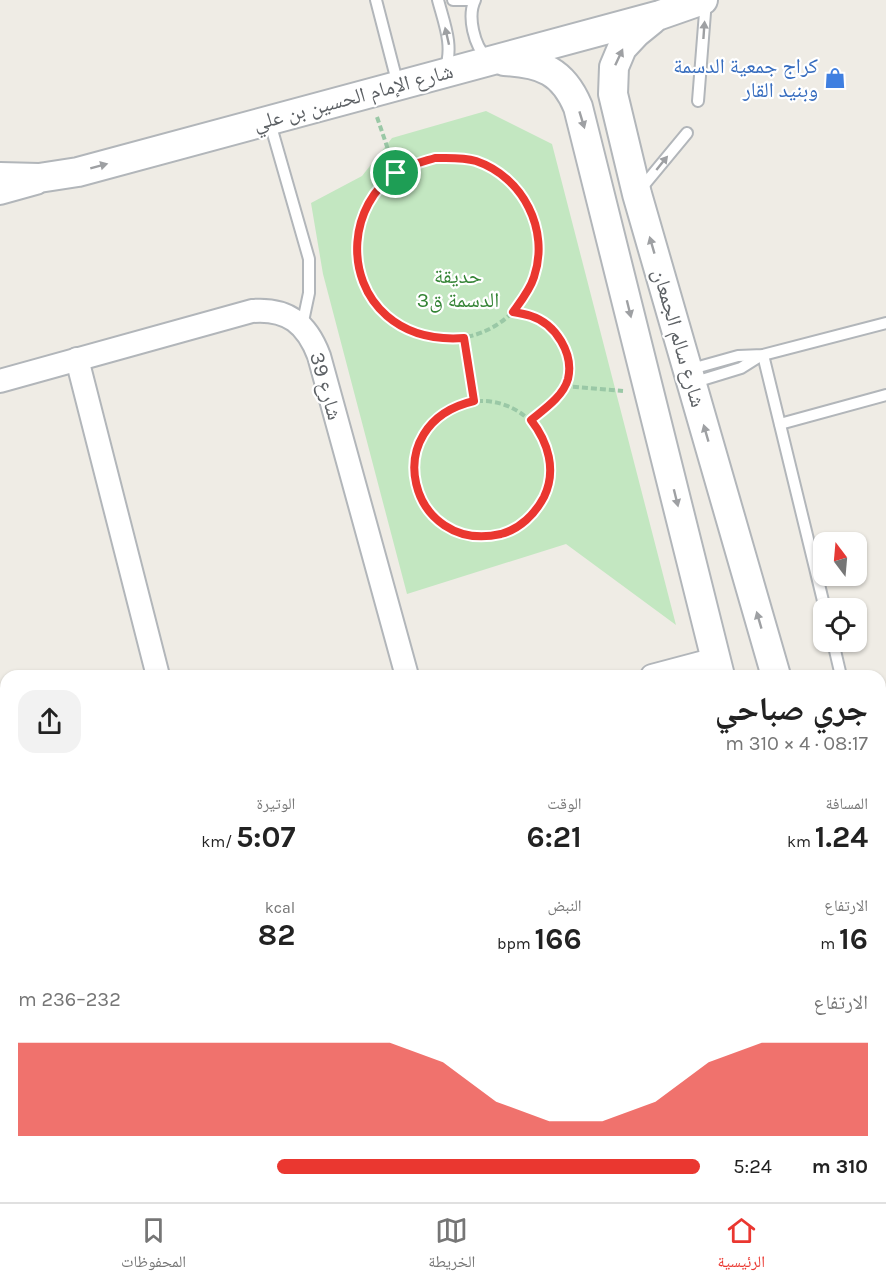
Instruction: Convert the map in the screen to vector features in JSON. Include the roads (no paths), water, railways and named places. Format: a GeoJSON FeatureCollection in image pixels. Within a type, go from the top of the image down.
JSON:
{"type":"FeatureCollection","features":[{"type":"Feature","properties":{"kind":"street","name":"شارع الإمام الحسين بن علي"},"geometry":{"type":"LineString","coordinates":[[0,177],[39,178],[65,174],[660,15],[705,0]]}},
{"type":"Feature","properties":{"kind":"street","name":"شارع سالم الجمعان"},"geometry":{"type":"LineString","coordinates":[[660,15],[629,39],[617,58],[612,76],[613,94],[637,194],[774,670]]}},
{"type":"Feature","properties":{"kind":"street","name":"شارع سالم الجمعان"},"geometry":{"type":"LineString","coordinates":[[490,61],[529,64],[552,71],[561,78],[573,96],[583,121],[718,668]]}},
{"type":"Feature","properties":{"kind":"street"},"geometry":{"type":"LineString","coordinates":[[0,193],[65,174]]}},
{"type":"Feature","properties":{"kind":"street","name":"شارع 39"},"geometry":{"type":"LineString","coordinates":[[0,381],[252,311],[275,311],[302,326],[319,356],[404,670]]}},
{"type":"Feature","properties":{"kind":"street"},"geometry":{"type":"LineString","coordinates":[[77,359],[156,670]]}},
{"type":"Feature","properties":{"kind":"street"},"geometry":{"type":"LineString","coordinates":[[689,552],[694,536],[703,529],[723,528],[736,541]]}},
{"type":"Feature","properties":{"kind":"street"},"geometry":{"type":"LineString","coordinates":[[702,670],[718,668]]}},
{"type":"Feature","properties":{"kind":"lane"},"geometry":{"type":"LineString","coordinates":[[376,0],[398,85]]}},
{"type":"Feature","properties":{"kind":"lane"},"geometry":{"type":"LineString","coordinates":[[438,0],[450,45],[444,73]]}},
{"type":"Feature","properties":{"kind":"lane"},"geometry":{"type":"LineString","coordinates":[[453,0],[468,0]]}},
{"type":"Feature","properties":{"kind":"lane"},"geometry":{"type":"LineString","coordinates":[[475,0],[471,9],[472,22],[483,54],[490,61]]}},
{"type":"Feature","properties":{"kind":"lane"},"geometry":{"type":"LineString","coordinates":[[698,101],[705,0]]}},
{"type":"Feature","properties":{"kind":"lane"},"geometry":{"type":"LineString","coordinates":[[269,120],[309,259],[309,293],[302,326]]}},
{"type":"Feature","properties":{"kind":"lane"},"geometry":{"type":"LineString","coordinates":[[637,194],[687,133]]}},
{"type":"Feature","properties":{"kind":"lane"},"geometry":{"type":"LineString","coordinates":[[690,376],[741,368],[763,355],[886,323]]}},
{"type":"Feature","properties":{"kind":"lane"},"geometry":{"type":"LineString","coordinates":[[763,355],[822,598]]}},
{"type":"Feature","properties":{"kind":"lane"},"geometry":{"type":"LineString","coordinates":[[780,424],[886,395]]}},
{"type":"Feature","properties":{"kind":"lane"},"geometry":{"type":"LineString","coordinates":[[835,652],[840,670]]}},
{"type":"Feature","properties":{"kind":"place","name":"كراج جمعية الدسمة وبنيد القار"},"geometry":{"type":"Point","coordinates":[835,78]}},
{"type":"Feature","properties":{"kind":"park label","name":"حديقة الدسمة ق3"},"geometry":{"type":"Point","coordinates":[458,288]}}]}
